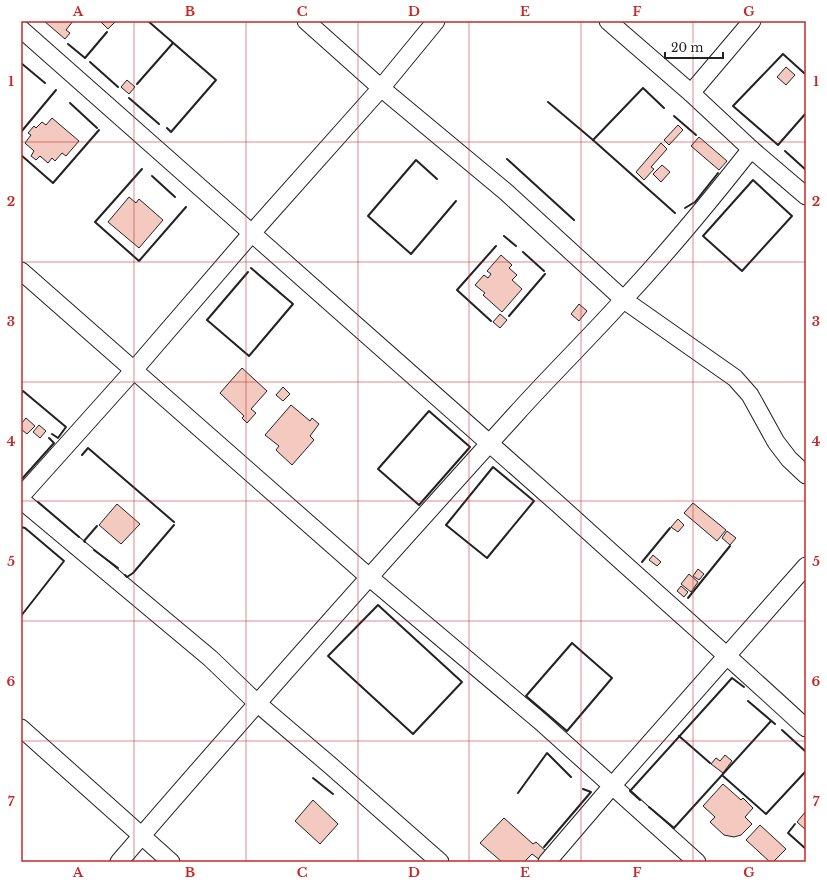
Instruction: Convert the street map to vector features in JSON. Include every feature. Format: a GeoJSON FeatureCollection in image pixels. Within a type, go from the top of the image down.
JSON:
{"type":"FeatureCollection","features":[{"type":"Feature","properties":{"kind":"street"},"geometry":{"type":"LineString","coordinates":[[306,21],[381,88],[506,192],[624,300],[735,378],[750,395],[776,442],[789,459],[806,476]]}},
{"type":"Feature","properties":{"kind":"street"},"geometry":{"type":"LineString","coordinates":[[21,496],[133,371],[251,234],[381,88],[436,21]]}},
{"type":"Feature","properties":{"kind":"street"},"geometry":{"type":"LineString","coordinates":[[608,21],[691,93],[751,149],[806,196]]}},
{"type":"Feature","properties":{"kind":"street"},"geometry":{"type":"LineString","coordinates":[[691,93],[752,21]]}},
{"type":"Feature","properties":{"kind":"street"},"geometry":{"type":"LineString","coordinates":[[21,29],[251,234],[490,443],[728,656],[806,728]]}},
{"type":"Feature","properties":{"kind":"street"},"geometry":{"type":"LineString","coordinates":[[119,862],[369,577],[529,400],[624,300],[704,209],[751,149]]}},
{"type":"Feature","properties":{"kind":"street"},"geometry":{"type":"LineString","coordinates":[[21,271],[369,577],[540,722],[697,862]]}},
{"type":"Feature","properties":{"kind":"street"},"geometry":{"type":"LineString","coordinates":[[21,500],[210,658],[257,703],[440,862]]}},
{"type":"Feature","properties":{"kind":"street"},"geometry":{"type":"LineString","coordinates":[[547,862],[806,566]]}},
{"type":"Feature","properties":{"kind":"street"},"geometry":{"type":"LineString","coordinates":[[21,728],[171,862]]}},
{"type":"Feature","properties":{"kind":"building"},"geometry":{"type":"Polygon","coordinates":[[[44,21],[73,21],[66,30],[70,33],[65,39],[44,21]]]}},
{"type":"Feature","properties":{"kind":"building"},"geometry":{"type":"Polygon","coordinates":[[[101,22],[115,22],[108,29],[101,22]]]}},
{"type":"Feature","properties":{"kind":"building"},"geometry":{"type":"Polygon","coordinates":[[[786,67],[795,75],[786,85],[777,77],[786,67]]]}},
{"type":"Feature","properties":{"kind":"building"},"geometry":{"type":"Polygon","coordinates":[[[127,80],[135,87],[129,94],[121,87],[127,80]]]}},
{"type":"Feature","properties":{"kind":"building"},"geometry":{"type":"Polygon","coordinates":[[[52,118],[79,141],[66,156],[62,153],[55,161],[52,158],[48,163],[40,156],[36,160],[31,156],[34,151],[25,143],[31,135],[28,133],[34,126],[36,128],[42,122],[46,125],[52,118]]]}},
{"type":"Feature","properties":{"kind":"building"},"geometry":{"type":"Polygon","coordinates":[[[678,125],[683,130],[669,145],[664,140],[678,125]]]}},
{"type":"Feature","properties":{"kind":"building"},"geometry":{"type":"Polygon","coordinates":[[[699,137],[727,161],[719,170],[691,146],[699,137]]]}},
{"type":"Feature","properties":{"kind":"building"},"geometry":{"type":"Polygon","coordinates":[[[661,143],[667,149],[651,167],[654,169],[644,180],[636,172],[661,143]]]}},
{"type":"Feature","properties":{"kind":"building"},"geometry":{"type":"Polygon","coordinates":[[[662,165],[670,172],[661,182],[653,174],[662,165]]]}},
{"type":"Feature","properties":{"kind":"building"},"geometry":{"type":"Polygon","coordinates":[[[129,197],[136,203],[139,199],[163,220],[139,248],[108,222],[129,197]]]}},
{"type":"Feature","properties":{"kind":"building"},"geometry":{"type":"Polygon","coordinates":[[[501,255],[512,265],[509,268],[517,275],[512,280],[522,289],[502,312],[483,295],[485,293],[475,285],[484,275],[488,278],[491,274],[487,271],[501,255]]]}},
{"type":"Feature","properties":{"kind":"building"},"geometry":{"type":"Polygon","coordinates":[[[579,304],[587,311],[579,321],[571,314],[579,304]]]}},
{"type":"Feature","properties":{"kind":"building"},"geometry":{"type":"Polygon","coordinates":[[[500,314],[507,320],[500,328],[493,322],[500,314]]]}},
{"type":"Feature","properties":{"kind":"building"},"geometry":{"type":"Polygon","coordinates":[[[242,368],[267,391],[251,409],[256,413],[247,423],[242,418],[244,416],[220,393],[242,368]]]}},
{"type":"Feature","properties":{"kind":"building"},"geometry":{"type":"Polygon","coordinates":[[[283,387],[290,394],[283,401],[276,395],[283,387]]]}},
{"type":"Feature","properties":{"kind":"building"},"geometry":{"type":"Polygon","coordinates":[[[291,405],[310,421],[312,418],[319,424],[310,436],[314,440],[292,465],[276,450],[279,446],[265,435],[291,405]]]}},
{"type":"Feature","properties":{"kind":"building"},"geometry":{"type":"Polygon","coordinates":[[[26,418],[35,426],[27,434],[21,429],[21,424],[26,418]]]}},
{"type":"Feature","properties":{"kind":"building"},"geometry":{"type":"Polygon","coordinates":[[[39,425],[46,431],[40,438],[33,432],[39,425]]]}},
{"type":"Feature","properties":{"kind":"building"},"geometry":{"type":"Polygon","coordinates":[[[693,503],[726,530],[717,541],[684,513],[693,503]]]}},
{"type":"Feature","properties":{"kind":"building"},"geometry":{"type":"Polygon","coordinates":[[[117,504],[140,524],[121,544],[99,525],[117,504]]]}},
{"type":"Feature","properties":{"kind":"building"},"geometry":{"type":"Polygon","coordinates":[[[678,519],[684,525],[678,532],[671,527],[678,519]]]}},
{"type":"Feature","properties":{"kind":"building"},"geometry":{"type":"Polygon","coordinates":[[[727,531],[736,538],[730,545],[722,538],[727,531]]]}},
{"type":"Feature","properties":{"kind":"building"},"geometry":{"type":"Polygon","coordinates":[[[653,555],[661,562],[657,566],[649,560],[653,555]]]}},
{"type":"Feature","properties":{"kind":"building"},"geometry":{"type":"Polygon","coordinates":[[[698,569],[704,574],[699,580],[693,576],[698,569]]]}},
{"type":"Feature","properties":{"kind":"building"},"geometry":{"type":"Polygon","coordinates":[[[689,574],[698,582],[691,592],[681,584],[689,574]]]}},
{"type":"Feature","properties":{"kind":"building"},"geometry":{"type":"Polygon","coordinates":[[[681,586],[688,592],[684,597],[677,591],[681,586]]]}},
{"type":"Feature","properties":{"kind":"building"},"geometry":{"type":"Polygon","coordinates":[[[725,755],[732,761],[723,773],[711,764],[716,758],[720,761],[725,755]]]}},
{"type":"Feature","properties":{"kind":"building"},"geometry":{"type":"Polygon","coordinates":[[[723,784],[741,800],[743,798],[753,808],[745,817],[752,824],[741,835],[734,837],[724,835],[710,822],[715,817],[703,806],[723,784]]]}},
{"type":"Feature","properties":{"kind":"building"},"geometry":{"type":"Polygon","coordinates":[[[313,800],[338,824],[320,844],[295,821],[313,800]]]}},
{"type":"Feature","properties":{"kind":"building"},"geometry":{"type":"Polygon","coordinates":[[[806,811],[806,830],[797,822],[806,811]]]}},
{"type":"Feature","properties":{"kind":"building"},"geometry":{"type":"Polygon","coordinates":[[[504,818],[533,844],[536,842],[547,852],[540,860],[532,854],[524,862],[502,862],[480,843],[504,818]]]}},
{"type":"Feature","properties":{"kind":"building"},"geometry":{"type":"Polygon","coordinates":[[[760,825],[786,849],[773,862],[770,862],[746,840],[760,825]]]}},
{"type":"Feature","properties":{"kind":"wall"},"geometry":{"type":"LineString","coordinates":[[148,21],[216,80],[171,132],[167,128]]}},
{"type":"Feature","properties":{"kind":"wall"},"geometry":{"type":"LineString","coordinates":[[68,44],[85,58],[107,32]]}},
{"type":"Feature","properties":{"kind":"wall"},"geometry":{"type":"LineString","coordinates":[[137,84],[173,43]]}},
{"type":"Feature","properties":{"kind":"wall"},"geometry":{"type":"LineString","coordinates":[[804,73],[783,54],[733,106],[778,145],[806,113]]}},
{"type":"Feature","properties":{"kind":"wall"},"geometry":{"type":"LineString","coordinates":[[90,62],[118,87]]}},
{"type":"Feature","properties":{"kind":"wall"},"geometry":{"type":"LineString","coordinates":[[21,63],[45,83]]}},
{"type":"Feature","properties":{"kind":"wall"},"geometry":{"type":"LineString","coordinates":[[664,108],[643,88],[593,140],[675,213]]}},
{"type":"Feature","properties":{"kind":"wall"},"geometry":{"type":"LineString","coordinates":[[21,132],[56,90]]}},
{"type":"Feature","properties":{"kind":"wall"},"geometry":{"type":"LineString","coordinates":[[129,98],[159,124]]}},
{"type":"Feature","properties":{"kind":"wall"},"geometry":{"type":"LineString","coordinates":[[548,102],[593,140]]}},
{"type":"Feature","properties":{"kind":"wall"},"geometry":{"type":"LineString","coordinates":[[70,103],[97,128]]}},
{"type":"Feature","properties":{"kind":"wall"},"geometry":{"type":"LineString","coordinates":[[674,116],[696,135]]}},
{"type":"Feature","properties":{"kind":"wall"},"geometry":{"type":"LineString","coordinates":[[21,155],[53,183],[99,130]]}},
{"type":"Feature","properties":{"kind":"wall"},"geometry":{"type":"LineString","coordinates":[[785,151],[806,170]]}},
{"type":"Feature","properties":{"kind":"wall"},"geometry":{"type":"LineString","coordinates":[[507,159],[574,220]]}},
{"type":"Feature","properties":{"kind":"wall"},"geometry":{"type":"LineString","coordinates":[[437,179],[416,160],[368,216],[411,254],[456,201]]}},
{"type":"Feature","properties":{"kind":"wall"},"geometry":{"type":"LineString","coordinates":[[142,169],[95,222],[139,261],[186,207]]}},
{"type":"Feature","properties":{"kind":"wall"},"geometry":{"type":"LineString","coordinates":[[685,208],[695,202],[718,173]]}},
{"type":"Feature","properties":{"kind":"wall"},"geometry":{"type":"LineString","coordinates":[[152,176],[175,197]]}},
{"type":"Feature","properties":{"kind":"wall"},"geometry":{"type":"LineString","coordinates":[[753,180],[792,216],[742,271],[703,236],[753,180]]}},
{"type":"Feature","properties":{"kind":"wall"},"geometry":{"type":"LineString","coordinates":[[504,236],[516,246]]}},
{"type":"Feature","properties":{"kind":"wall"},"geometry":{"type":"LineString","coordinates":[[491,321],[457,290],[496,246]]}},
{"type":"Feature","properties":{"kind":"wall"},"geometry":{"type":"LineString","coordinates":[[523,252],[544,271]]}},
{"type":"Feature","properties":{"kind":"wall"},"geometry":{"type":"LineString","coordinates":[[248,272],[207,320],[249,356],[293,304],[251,268]]}},
{"type":"Feature","properties":{"kind":"wall"},"geometry":{"type":"LineString","coordinates":[[509,316],[545,274]]}},
{"type":"Feature","properties":{"kind":"wall"},"geometry":{"type":"LineString","coordinates":[[21,393],[23,391],[66,427],[58,438],[52,434]]}},
{"type":"Feature","properties":{"kind":"wall"},"geometry":{"type":"LineString","coordinates":[[429,411],[470,447],[419,505],[378,469],[429,411]]}},
{"type":"Feature","properties":{"kind":"wall"},"geometry":{"type":"LineString","coordinates":[[21,480],[54,443],[49,438]]}},
{"type":"Feature","properties":{"kind":"wall"},"geometry":{"type":"LineString","coordinates":[[82,455],[88,448],[174,522]]}},
{"type":"Feature","properties":{"kind":"wall"},"geometry":{"type":"LineString","coordinates":[[493,467],[534,501],[487,558],[446,525],[493,467]]}},
{"type":"Feature","properties":{"kind":"wall"},"geometry":{"type":"LineString","coordinates":[[38,502],[79,537]]}},
{"type":"Feature","properties":{"kind":"wall"},"geometry":{"type":"LineString","coordinates":[[125,575],[127,577],[133,573],[174,525]]}},
{"type":"Feature","properties":{"kind":"wall"},"geometry":{"type":"LineString","coordinates":[[85,542],[84,541],[97,526]]}},
{"type":"Feature","properties":{"kind":"wall"},"geometry":{"type":"LineString","coordinates":[[21,527],[25,528],[64,561],[21,616]]}},
{"type":"Feature","properties":{"kind":"wall"},"geometry":{"type":"LineString","coordinates":[[642,562],[670,528]]}},
{"type":"Feature","properties":{"kind":"wall"},"geometry":{"type":"LineString","coordinates":[[688,598],[730,546]]}},
{"type":"Feature","properties":{"kind":"wall"},"geometry":{"type":"LineString","coordinates":[[94,550],[118,568]]}},
{"type":"Feature","properties":{"kind":"wall"},"geometry":{"type":"LineString","coordinates":[[378,605],[462,682],[413,734],[328,656],[378,605]]}},
{"type":"Feature","properties":{"kind":"wall"},"geometry":{"type":"LineString","coordinates":[[572,643],[612,678],[567,731],[526,696],[572,643]]}},
{"type":"Feature","properties":{"kind":"wall"},"geometry":{"type":"LineString","coordinates":[[640,800],[630,791],[732,678],[744,687]]}},
{"type":"Feature","properties":{"kind":"wall"},"geometry":{"type":"LineString","coordinates":[[748,701],[775,724]]}},
{"type":"Feature","properties":{"kind":"wall"},"geometry":{"type":"LineString","coordinates":[[649,807],[674,828],[771,721]]}},
{"type":"Feature","properties":{"kind":"wall"},"geometry":{"type":"LineString","coordinates":[[782,730],[806,752]]}},
{"type":"Feature","properties":{"kind":"wall"},"geometry":{"type":"LineString","coordinates":[[679,736],[710,763]]}},
{"type":"Feature","properties":{"kind":"wall"},"geometry":{"type":"LineString","coordinates":[[518,793],[547,753],[571,777]]}},
{"type":"Feature","properties":{"kind":"wall"},"geometry":{"type":"LineString","coordinates":[[723,776],[766,814],[806,771]]}},
{"type":"Feature","properties":{"kind":"wall"},"geometry":{"type":"LineString","coordinates":[[313,778],[333,794]]}},
{"type":"Feature","properties":{"kind":"wall"},"geometry":{"type":"LineString","coordinates":[[544,847],[591,792],[583,789]]}},
{"type":"Feature","properties":{"kind":"wall"},"geometry":{"type":"LineString","coordinates":[[795,824],[788,833],[806,849]]}}]}
